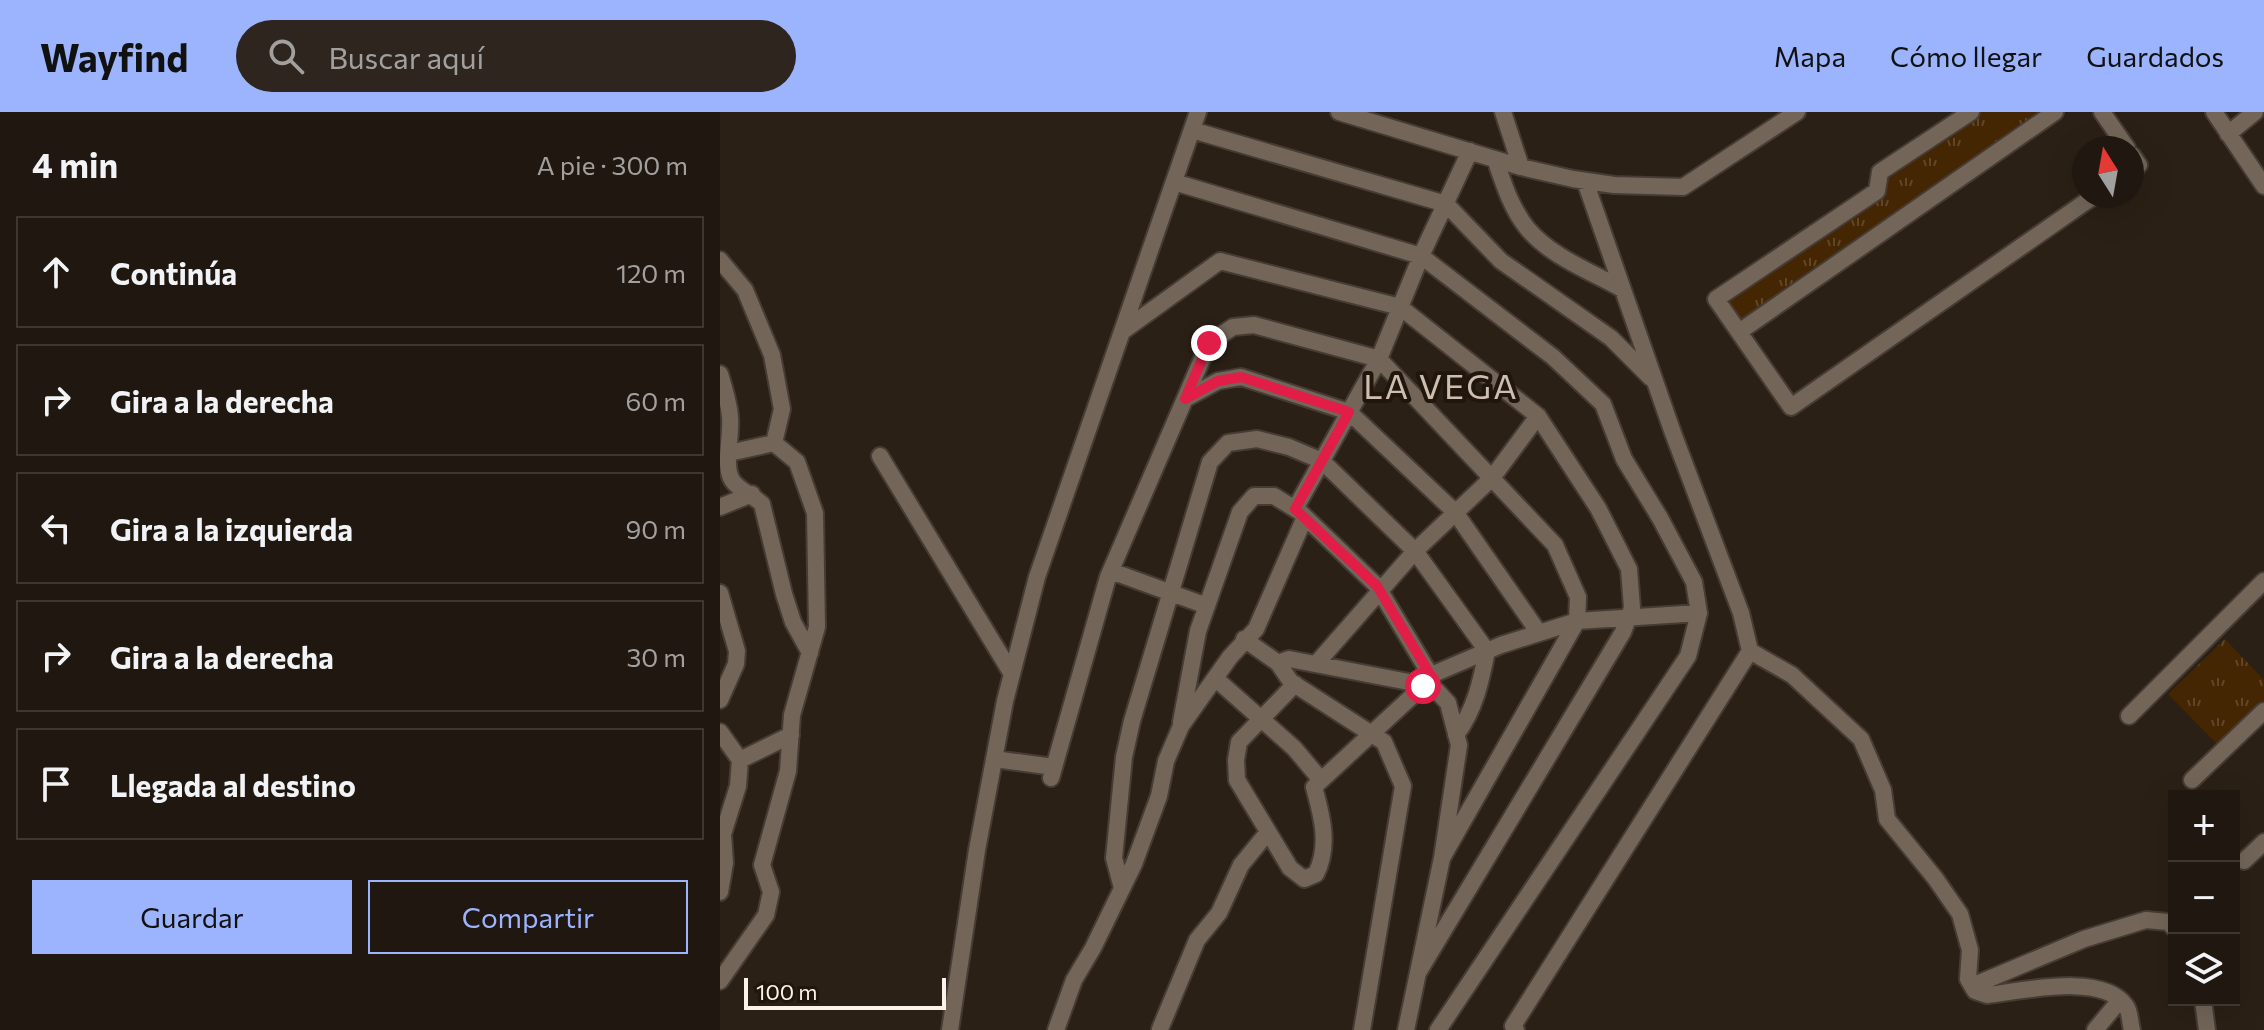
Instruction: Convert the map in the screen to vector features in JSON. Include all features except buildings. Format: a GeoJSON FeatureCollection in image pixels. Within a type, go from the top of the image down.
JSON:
{"type":"FeatureCollection","features":[{"type":"Feature","properties":{"kind":"street"},"geometry":{"type":"LineString","coordinates":[[950,1030],[994,759],[1037,577],[1198,112]]}},
{"type":"Feature","properties":{"kind":"street"},"geometry":{"type":"LineString","coordinates":[[1339,112],[1521,167],[1585,181],[1683,187],[1797,112]]}},
{"type":"Feature","properties":{"kind":"street"},"geometry":{"type":"LineString","coordinates":[[1503,112],[1521,167]]}},
{"type":"Feature","properties":{"kind":"street"},"geometry":{"type":"LineString","coordinates":[[1971,112],[1880,172],[1877,191],[1716,299],[1791,407],[2077,208]]}},
{"type":"Feature","properties":{"kind":"street"},"geometry":{"type":"LineString","coordinates":[[1739,332],[2055,112]]}},
{"type":"Feature","properties":{"kind":"street"},"geometry":{"type":"LineString","coordinates":[[2102,112],[2119,136]]}},
{"type":"Feature","properties":{"kind":"street"},"geometry":{"type":"LineString","coordinates":[[2214,112],[2264,186]]}},
{"type":"Feature","properties":{"kind":"street"},"geometry":{"type":"LineString","coordinates":[[2228,134],[2255,112]]}},
{"type":"Feature","properties":{"kind":"street"},"geometry":{"type":"LineString","coordinates":[[1192,130],[1446,204],[1501,261],[1611,338],[1655,382]]}},
{"type":"Feature","properties":{"kind":"street"},"geometry":{"type":"LineString","coordinates":[[1181,726],[1244,639],[1256,629],[1322,461],[1379,359],[1421,256],[1470,151]]}},
{"type":"Feature","properties":{"kind":"street"},"geometry":{"type":"LineString","coordinates":[[1495,159],[1508,197],[1527,228],[1556,254],[1622,289]]}},
{"type":"Feature","properties":{"kind":"street"},"geometry":{"type":"LineString","coordinates":[[1513,1029],[1750,651],[1741,613],[1655,382],[1585,181]]}},
{"type":"Feature","properties":{"kind":"street"},"geometry":{"type":"LineString","coordinates":[[1174,182],[1421,256],[1553,357],[1603,404],[1624,459],[1694,582],[1699,613],[1688,656],[1438,1030]]}},
{"type":"Feature","properties":{"kind":"street"},"geometry":{"type":"LineString","coordinates":[[720,260],[745,290],[772,355],[782,409],[774,443]]}},
{"type":"Feature","properties":{"kind":"street"},"geometry":{"type":"LineString","coordinates":[[1123,331],[1220,261],[1400,307],[1538,416],[1598,508],[1629,569],[1632,608],[1623,632],[1418,973]]}},
{"type":"Feature","properties":{"kind":"street"},"geometry":{"type":"LineString","coordinates":[[994,759],[1052,772],[1111,571],[1209,343],[1233,327],[1254,325],[1379,359],[1555,545],[1578,597],[1577,621],[1442,858]]}},
{"type":"Feature","properties":{"kind":"street"},"geometry":{"type":"LineString","coordinates":[[720,374],[730,415],[727,465],[731,479],[762,504],[793,622],[810,653]]}},
{"type":"Feature","properties":{"kind":"street"},"geometry":{"type":"LineString","coordinates":[[1185,399],[1218,381],[1241,377],[1349,412],[1455,512],[1539,633]]}},
{"type":"Feature","properties":{"kind":"street"},"geometry":{"type":"LineString","coordinates":[[1316,664],[1415,551],[1492,478],[1538,416]]}},
{"type":"Feature","properties":{"kind":"street"},"geometry":{"type":"LineString","coordinates":[[1122,888],[1114,858],[1124,757],[1210,462],[1228,443],[1257,439],[1289,447],[1322,461],[1415,551],[1487,651],[1478,692],[1465,723],[1456,735]]}},
{"type":"Feature","properties":{"kind":"street"},"geometry":{"type":"LineString","coordinates":[[729,453],[774,443]]}},
{"type":"Feature","properties":{"kind":"street"},"geometry":{"type":"LineString","coordinates":[[720,981],[766,915],[771,892],[762,865],[788,771],[792,715],[817,627],[815,513],[797,462],[774,443]]}},
{"type":"Feature","properties":{"kind":"street"},"geometry":{"type":"LineString","coordinates":[[880,456],[1012,674]]}},
{"type":"Feature","properties":{"kind":"street"},"geometry":{"type":"LineString","coordinates":[[720,507],[752,494]]}},
{"type":"Feature","properties":{"kind":"street"},"geometry":{"type":"LineString","coordinates":[[1056,1030],[1074,980],[1122,888],[1159,796],[1166,761],[1181,726],[1198,631],[1240,512],[1254,496],[1274,496],[1300,513],[1380,591],[1422,682]]}},
{"type":"Feature","properties":{"kind":"street"},"geometry":{"type":"LineString","coordinates":[[1111,571],[1207,606]]}},
{"type":"Feature","properties":{"kind":"street"},"geometry":{"type":"LineString","coordinates":[[2129,716],[2264,581]]}},
{"type":"Feature","properties":{"kind":"street"},"geometry":{"type":"LineString","coordinates":[[720,593],[737,651],[736,664],[720,700]]}},
{"type":"Feature","properties":{"kind":"street"},"geometry":{"type":"LineString","coordinates":[[1295,684],[1239,742],[1236,760],[1237,780],[1297,875],[1304,879],[1316,874],[1324,851],[1320,808],[1314,787],[1422,682],[1487,651],[1577,621],[1699,613]]}},
{"type":"Feature","properties":{"kind":"street"},"geometry":{"type":"LineString","coordinates":[[1244,639],[1278,663],[1295,684],[1384,742],[1403,786],[1362,1030]]}},
{"type":"Feature","properties":{"kind":"street"},"geometry":{"type":"LineString","coordinates":[[1750,651],[1792,675],[1861,739],[1883,790],[1887,819],[1960,914],[1970,950],[1968,979],[1975,991],[1987,995],[2074,986],[2108,990],[2127,1006],[2132,1030]]}},
{"type":"Feature","properties":{"kind":"street"},"geometry":{"type":"LineString","coordinates":[[1278,663],[1289,659],[1422,682],[1437,691],[1448,703],[1459,745],[1442,858],[1406,1030]]}},
{"type":"Feature","properties":{"kind":"street"},"geometry":{"type":"LineString","coordinates":[[1216,679],[1294,748],[1321,780]]}},
{"type":"Feature","properties":{"kind":"street"},"geometry":{"type":"LineString","coordinates":[[2192,780],[2264,711]]}},
{"type":"Feature","properties":{"kind":"street"},"geometry":{"type":"LineString","coordinates":[[720,732],[740,760],[738,786],[723,834],[725,863],[720,892]]}},
{"type":"Feature","properties":{"kind":"street"},"geometry":{"type":"LineString","coordinates":[[740,760],[791,735]]}},
{"type":"Feature","properties":{"kind":"street"},"geometry":{"type":"LineString","coordinates":[[1160,1029],[1197,940],[1219,913],[1241,865],[1268,832]]}},
{"type":"Feature","properties":{"kind":"street"},"geometry":{"type":"LineString","coordinates":[[2244,861],[2264,842]]}},
{"type":"Feature","properties":{"kind":"street"},"geometry":{"type":"LineString","coordinates":[[1972,986],[2084,939],[2146,920],[2168,922]]}},
{"type":"Feature","properties":{"kind":"street"},"geometry":{"type":"LineString","coordinates":[[2095,1030],[2120,1000]]}},
{"type":"Feature","properties":{"kind":"street"},"geometry":{"type":"LineString","coordinates":[[2204,1006],[2207,1030]]}},
{"type":"Feature","properties":{"kind":"green space"},"geometry":{"type":"Polygon","coordinates":[[[1982,112],[2048,112],[1740,325],[1726,300],[1885,176],[1982,112]]]}},
{"type":"Feature","properties":{"kind":"green space"},"geometry":{"type":"Polygon","coordinates":[[[2225,639],[2264,680],[2264,701],[2218,745],[2168,694],[2225,639]]]}},
{"type":"Feature","properties":{"kind":"district","name":"LA VEGA"},"geometry":{"type":"Point","coordinates":[1441,385]}},
{"type":"Feature","properties":{"kind":"route"},"geometry":{"type":"LineString","coordinates":[[1209,343],[1185,399],[1218,381],[1241,377],[1349,412],[1295,509],[1377,586],[1431,676],[1414,683],[1423,686]]}}]}
